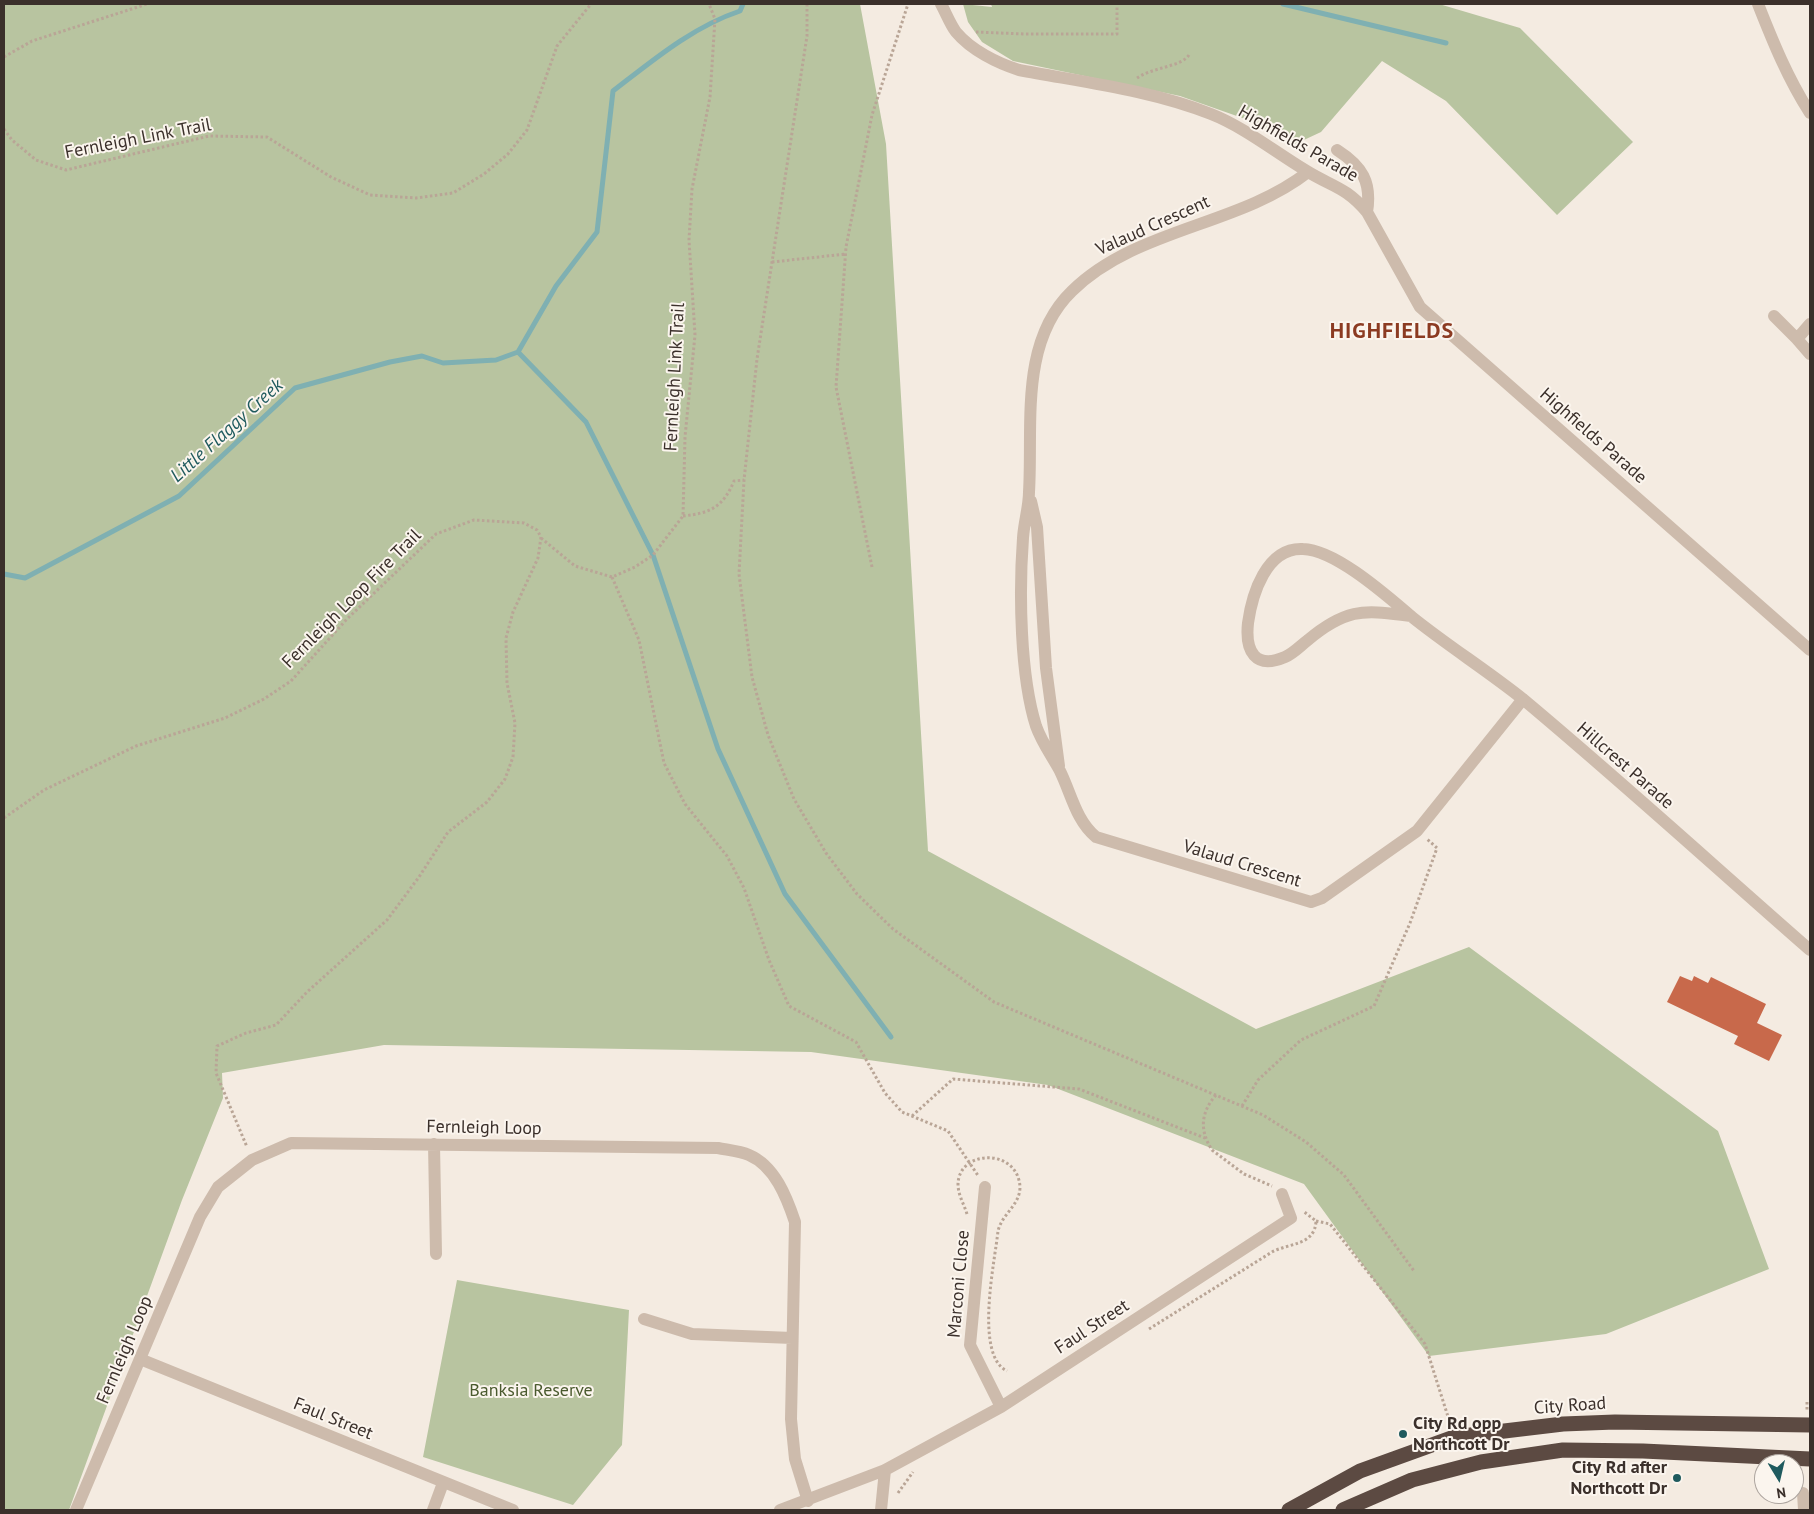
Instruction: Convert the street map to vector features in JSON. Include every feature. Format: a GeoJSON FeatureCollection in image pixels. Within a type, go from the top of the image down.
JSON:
{"type":"FeatureCollection","features":[{"type":"Feature","properties":{"kind":"highway","name":"City Road"},"geometry":{"type":"LineString","coordinates":[[1289,1510],[1360,1471],[1454,1437],[1563,1424],[1615,1422],[1810,1425]]}},
{"type":"Feature","properties":{"kind":"highway"},"geometry":{"type":"LineString","coordinates":[[1343,1510],[1366,1504],[1412,1480],[1482,1462],[1563,1450],[1643,1451],[1810,1459]]}},
{"type":"Feature","properties":{"kind":"street","name":"Highfields Parade"},"geometry":{"type":"LineString","coordinates":[[941,4],[955,30],[967,43],[1001,64],[1019,70],[1174,101],[1212,114],[1308,172],[1342,188],[1356,199],[1367,212],[1420,307],[1810,650]]}},
{"type":"Feature","properties":{"kind":"street"},"geometry":{"type":"LineString","coordinates":[[1758,4],[1773,42],[1798,94],[1810,113]]}},
{"type":"Feature","properties":{"kind":"street"},"geometry":{"type":"LineString","coordinates":[[1337,150],[1360,170],[1369,186],[1367,212]]}},
{"type":"Feature","properties":{"kind":"street","name":"Valaud Crescent"},"geometry":{"type":"LineString","coordinates":[[1308,172],[1278,194],[1164,237],[1095,271],[1071,292],[1054,314],[1042,340],[1035,363],[1031,389],[1029,493],[1023,538],[1022,632],[1026,678],[1036,726],[1060,771],[1071,800],[1090,832],[1096,837],[1311,902],[1322,898],[1417,831],[1522,699]]}},
{"type":"Feature","properties":{"kind":"street"},"geometry":{"type":"LineString","coordinates":[[1774,316],[1810,354]]}},
{"type":"Feature","properties":{"kind":"street"},"geometry":{"type":"LineString","coordinates":[[1797,339],[1810,324]]}},
{"type":"Feature","properties":{"kind":"street","name":"Valaud Crescent"},"geometry":{"type":"LineString","coordinates":[[1029,493],[1037,527],[1046,668],[1060,771]]}},
{"type":"Feature","properties":{"kind":"street","name":"Hillcrest Parade"},"geometry":{"type":"LineString","coordinates":[[1411,616],[1354,614],[1325,628],[1286,657],[1273,660],[1257,659],[1252,654],[1248,645],[1248,624],[1261,579],[1266,569],[1278,557],[1303,548],[1318,552],[1343,565],[1380,589],[1411,616],[1522,699],[1810,950]]}},
{"type":"Feature","properties":{"kind":"street","name":"Fernleigh Loop"},"geometry":{"type":"LineString","coordinates":[[76,1510],[200,1217],[218,1187],[252,1160],[292,1144],[718,1148],[750,1155],[770,1172],[785,1192],[795,1222],[791,1418],[795,1459],[808,1501]]}},
{"type":"Feature","properties":{"kind":"street"},"geometry":{"type":"LineString","coordinates":[[434,1144],[436,1254]]}},
{"type":"Feature","properties":{"kind":"street","name":"Marconi Close"},"geometry":{"type":"LineString","coordinates":[[985,1187],[970,1345],[1002,1407]]}},
{"type":"Feature","properties":{"kind":"street","name":"Faul Street"},"geometry":{"type":"LineString","coordinates":[[780,1510],[808,1501],[885,1470],[1002,1407],[1291,1218],[1282,1194]]}},
{"type":"Feature","properties":{"kind":"street"},"geometry":{"type":"LineString","coordinates":[[644,1319],[692,1334],[792,1338]]}},
{"type":"Feature","properties":{"kind":"street","name":"Faul Street"},"geometry":{"type":"LineString","coordinates":[[140,1359],[513,1510]]}},
{"type":"Feature","properties":{"kind":"street"},"geometry":{"type":"LineString","coordinates":[[881,1510],[885,1470]]}},
{"type":"Feature","properties":{"kind":"street"},"geometry":{"type":"LineString","coordinates":[[433,1510],[443,1483]]}},
{"type":"Feature","properties":{"kind":"path"},"geometry":{"type":"LineString","coordinates":[[4,56],[32,41],[148,4]]}},
{"type":"Feature","properties":{"kind":"path","name":"Fernleigh Link Trail"},"geometry":{"type":"LineString","coordinates":[[4,129],[12,140],[36,160],[66,170],[209,136],[267,137],[331,177],[370,195],[416,198],[453,193],[484,174],[508,154],[527,130],[557,46],[591,4]]}},
{"type":"Feature","properties":{"kind":"path","name":"Fernleigh Link Trail"},"geometry":{"type":"LineString","coordinates":[[683,516],[685,437],[695,335],[689,240],[692,189],[710,97],[715,19],[709,4]]}},
{"type":"Feature","properties":{"kind":"path"},"geometry":{"type":"LineString","coordinates":[[807,4],[807,36],[756,359],[744,480],[739,574],[752,677],[768,735],[794,799],[826,852],[857,894],[893,929],[994,1002],[1263,1115],[1306,1142],[1344,1176],[1414,1271]]}},
{"type":"Feature","properties":{"kind":"path"},"geometry":{"type":"LineString","coordinates":[[872,567],[836,387],[846,254],[872,115],[908,4]]}},
{"type":"Feature","properties":{"kind":"path"},"geometry":{"type":"LineString","coordinates":[[955,30],[1024,34],[1117,34],[1117,4]]}},
{"type":"Feature","properties":{"kind":"path"},"geometry":{"type":"LineString","coordinates":[[1129,92],[1133,83],[1142,75],[1154,69],[1180,63],[1189,55]]}},
{"type":"Feature","properties":{"kind":"path"},"geometry":{"type":"LineString","coordinates":[[772,262],[846,254]]}},
{"type":"Feature","properties":{"kind":"path"},"geometry":{"type":"LineString","coordinates":[[540,537],[574,566],[612,577],[636,567],[653,554],[683,516],[705,514],[727,498],[734,481],[744,480]]}},
{"type":"Feature","properties":{"kind":"path","name":"Fernleigh Loop Fire Trail"},"geometry":{"type":"LineString","coordinates":[[4,818],[44,790],[136,746],[225,718],[264,699],[292,681],[347,619],[436,534],[474,520],[524,524],[537,530],[540,537]]}},
{"type":"Feature","properties":{"kind":"path"},"geometry":{"type":"LineString","coordinates":[[252,1160],[216,1073],[217,1046],[246,1033],[276,1025],[307,992],[387,920],[419,877],[448,832],[487,802],[505,779],[512,757],[514,723],[507,683],[506,638],[513,612],[538,558],[540,537]]}},
{"type":"Feature","properties":{"kind":"path"},"geometry":{"type":"LineString","coordinates":[[612,577],[638,640],[664,763],[685,804],[727,856],[744,888],[769,960],[789,1006],[856,1042],[885,1092],[902,1112],[948,1131],[985,1187]]}},
{"type":"Feature","properties":{"kind":"path"},"geometry":{"type":"LineString","coordinates":[[1242,1106],[1258,1080],[1300,1040],[1374,1006],[1410,923],[1437,848],[1417,831]]}},
{"type":"Feature","properties":{"kind":"path"},"geometry":{"type":"LineString","coordinates":[[912,1116],[953,1079],[1079,1089],[1205,1138]]}},
{"type":"Feature","properties":{"kind":"path"},"geometry":{"type":"LineString","coordinates":[[1216,1095],[1205,1111],[1203,1125],[1205,1138],[1212,1150],[1244,1174],[1272,1186],[1282,1194]]}},
{"type":"Feature","properties":{"kind":"path"},"geometry":{"type":"LineString","coordinates":[[970,1164],[981,1158],[997,1158],[1013,1168],[1018,1178],[1018,1198],[1000,1221],[989,1323],[990,1348],[1000,1366],[1007,1371]]}},
{"type":"Feature","properties":{"kind":"path"},"geometry":{"type":"LineString","coordinates":[[1316,1221],[1330,1224],[1425,1344],[1454,1437]]}},
{"type":"Feature","properties":{"kind":"green space"},"geometry":{"type":"Polygon","coordinates":[[[4,4],[860,4],[886,144],[928,851],[1256,1029],[1469,947],[1718,1131],[1769,1269],[1606,1334],[1429,1356],[1304,1184],[1048,1085],[811,1052],[384,1045],[222,1073],[223,1098],[182,1200],[69,1510],[4,1510],[4,4]]]}},
{"type":"Feature","properties":{"kind":"green space"},"geometry":{"type":"Polygon","coordinates":[[[963,4],[992,7],[991,4],[1439,4],[1520,28],[1633,142],[1557,215],[1446,101],[1382,61],[1321,132],[1291,146],[1251,121],[1180,96],[1013,61],[982,42],[968,22],[963,4]]]}},
{"type":"Feature","properties":{"kind":"green space","name":"Banksia Reserve"},"geometry":{"type":"Polygon","coordinates":[[[457,1280],[629,1310],[622,1445],[573,1505],[423,1457],[457,1280]]]}},
{"type":"Feature","properties":{"kind":"building"},"geometry":{"type":"Polygon","coordinates":[[[1680,976],[1692,981],[1694,976],[1708,983],[1711,977],[1766,1004],[1757,1023],[1782,1035],[1769,1061],[1734,1044],[1738,1036],[1667,1002],[1680,976]]]}},
{"type":"Feature","properties":{"kind":"waterway","name":"Little Flaggy Creek"},"geometry":{"type":"LineString","coordinates":[[4,574],[25,578],[179,496],[295,388],[390,362],[422,356],[443,363],[496,360],[518,352],[556,286],[597,232],[613,91],[689,35],[740,11],[743,4]]}},
{"type":"Feature","properties":{"kind":"waterway"},"geometry":{"type":"LineString","coordinates":[[1283,4],[1446,43]]}},
{"type":"Feature","properties":{"kind":"waterway"},"geometry":{"type":"LineString","coordinates":[[518,352],[586,422],[653,555],[718,749],[785,894],[891,1037]]}},
{"type":"Feature","properties":{"kind":"place","name":"City Rd opp Northcott Dr"},"geometry":{"type":"Point","coordinates":[1403,1434]}},
{"type":"Feature","properties":{"kind":"place","name":"City Rd after Northcott Dr"},"geometry":{"type":"Point","coordinates":[1677,1478]}},
{"type":"Feature","properties":{"kind":"district","name":"HIGHFIELDS"},"geometry":{"type":"Point","coordinates":[1392,332]}}]}
